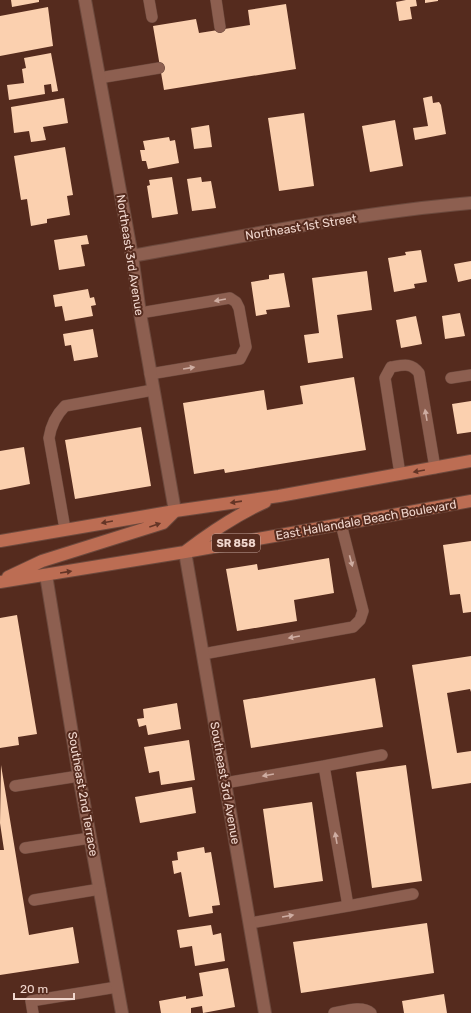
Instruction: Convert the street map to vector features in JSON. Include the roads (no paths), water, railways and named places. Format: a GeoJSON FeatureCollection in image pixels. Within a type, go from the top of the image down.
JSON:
{"type":"FeatureCollection","features":[{"type":"Feature","properties":{"kind":"main road"},"geometry":{"type":"LineString","coordinates":[[0,541],[175,511],[279,496],[471,461]]}},
{"type":"Feature","properties":{"kind":"main road"},"geometry":{"type":"LineString","coordinates":[[185,552],[210,532],[238,514],[279,496]]}},
{"type":"Feature","properties":{"kind":"main road","name":"East Hallandale Beach Boulevard"},"geometry":{"type":"LineString","coordinates":[[0,581],[185,552],[471,501]]}},
{"type":"Feature","properties":{"kind":"main road"},"geometry":{"type":"LineString","coordinates":[[0,581],[42,561],[163,523],[175,511]]}},
{"type":"Feature","properties":{"kind":"street","name":"Northeast 3rd Avenue"},"geometry":{"type":"LineString","coordinates":[[85,0],[132,256],[150,374],[175,511]]}},
{"type":"Feature","properties":{"kind":"street","name":"Northeast 1st Street"},"geometry":{"type":"LineString","coordinates":[[132,256],[289,228],[440,205],[471,203]]}},
{"type":"Feature","properties":{"kind":"street","name":"Southeast 3rd Avenue"},"geometry":{"type":"LineString","coordinates":[[185,552],[265,1013]]}},
{"type":"Feature","properties":{"kind":"street","name":"Southeast 2nd Terrace"},"geometry":{"type":"LineString","coordinates":[[46,575],[79,776],[122,1013]]}},
{"type":"Feature","properties":{"kind":"lane"},"geometry":{"type":"LineString","coordinates":[[149,0],[152,17]]}},
{"type":"Feature","properties":{"kind":"lane"},"geometry":{"type":"LineString","coordinates":[[216,0],[220,27]]}},
{"type":"Feature","properties":{"kind":"lane"},"geometry":{"type":"LineString","coordinates":[[99,78],[159,68]]}},
{"type":"Feature","properties":{"kind":"lane"},"geometry":{"type":"LineString","coordinates":[[140,313],[230,298],[236,302],[240,308],[246,347],[240,359],[150,374]]}},
{"type":"Feature","properties":{"kind":"lane"},"geometry":{"type":"LineString","coordinates":[[400,474],[385,378],[392,367],[408,364],[414,367],[419,373],[436,468]]}},
{"type":"Feature","properties":{"kind":"lane"},"geometry":{"type":"LineString","coordinates":[[451,378],[471,375]]}},
{"type":"Feature","properties":{"kind":"lane"},"geometry":{"type":"LineString","coordinates":[[65,530],[49,438],[50,429],[58,412],[65,406],[153,390]]}},
{"type":"Feature","properties":{"kind":"lane"},"geometry":{"type":"LineString","coordinates":[[203,654],[353,627],[360,620],[364,611],[342,524]]}},
{"type":"Feature","properties":{"kind":"lane"},"geometry":{"type":"LineString","coordinates":[[225,783],[382,755]]}},
{"type":"Feature","properties":{"kind":"lane"},"geometry":{"type":"LineString","coordinates":[[324,766],[348,906]]}},
{"type":"Feature","properties":{"kind":"lane"},"geometry":{"type":"LineString","coordinates":[[15,786],[79,776]]}},
{"type":"Feature","properties":{"kind":"lane"},"geometry":{"type":"LineString","coordinates":[[25,848],[90,838]]}},
{"type":"Feature","properties":{"kind":"lane"},"geometry":{"type":"LineString","coordinates":[[34,900],[100,889]]}},
{"type":"Feature","properties":{"kind":"lane"},"geometry":{"type":"LineString","coordinates":[[250,923],[413,894]]}},
{"type":"Feature","properties":{"kind":"lane"},"geometry":{"type":"LineString","coordinates":[[33,1013],[32,1001],[117,987]]}},
{"type":"Feature","properties":{"kind":"lane"},"geometry":{"type":"LineString","coordinates":[[334,1013],[360,1009],[367,1010],[371,1013]]}}]}
